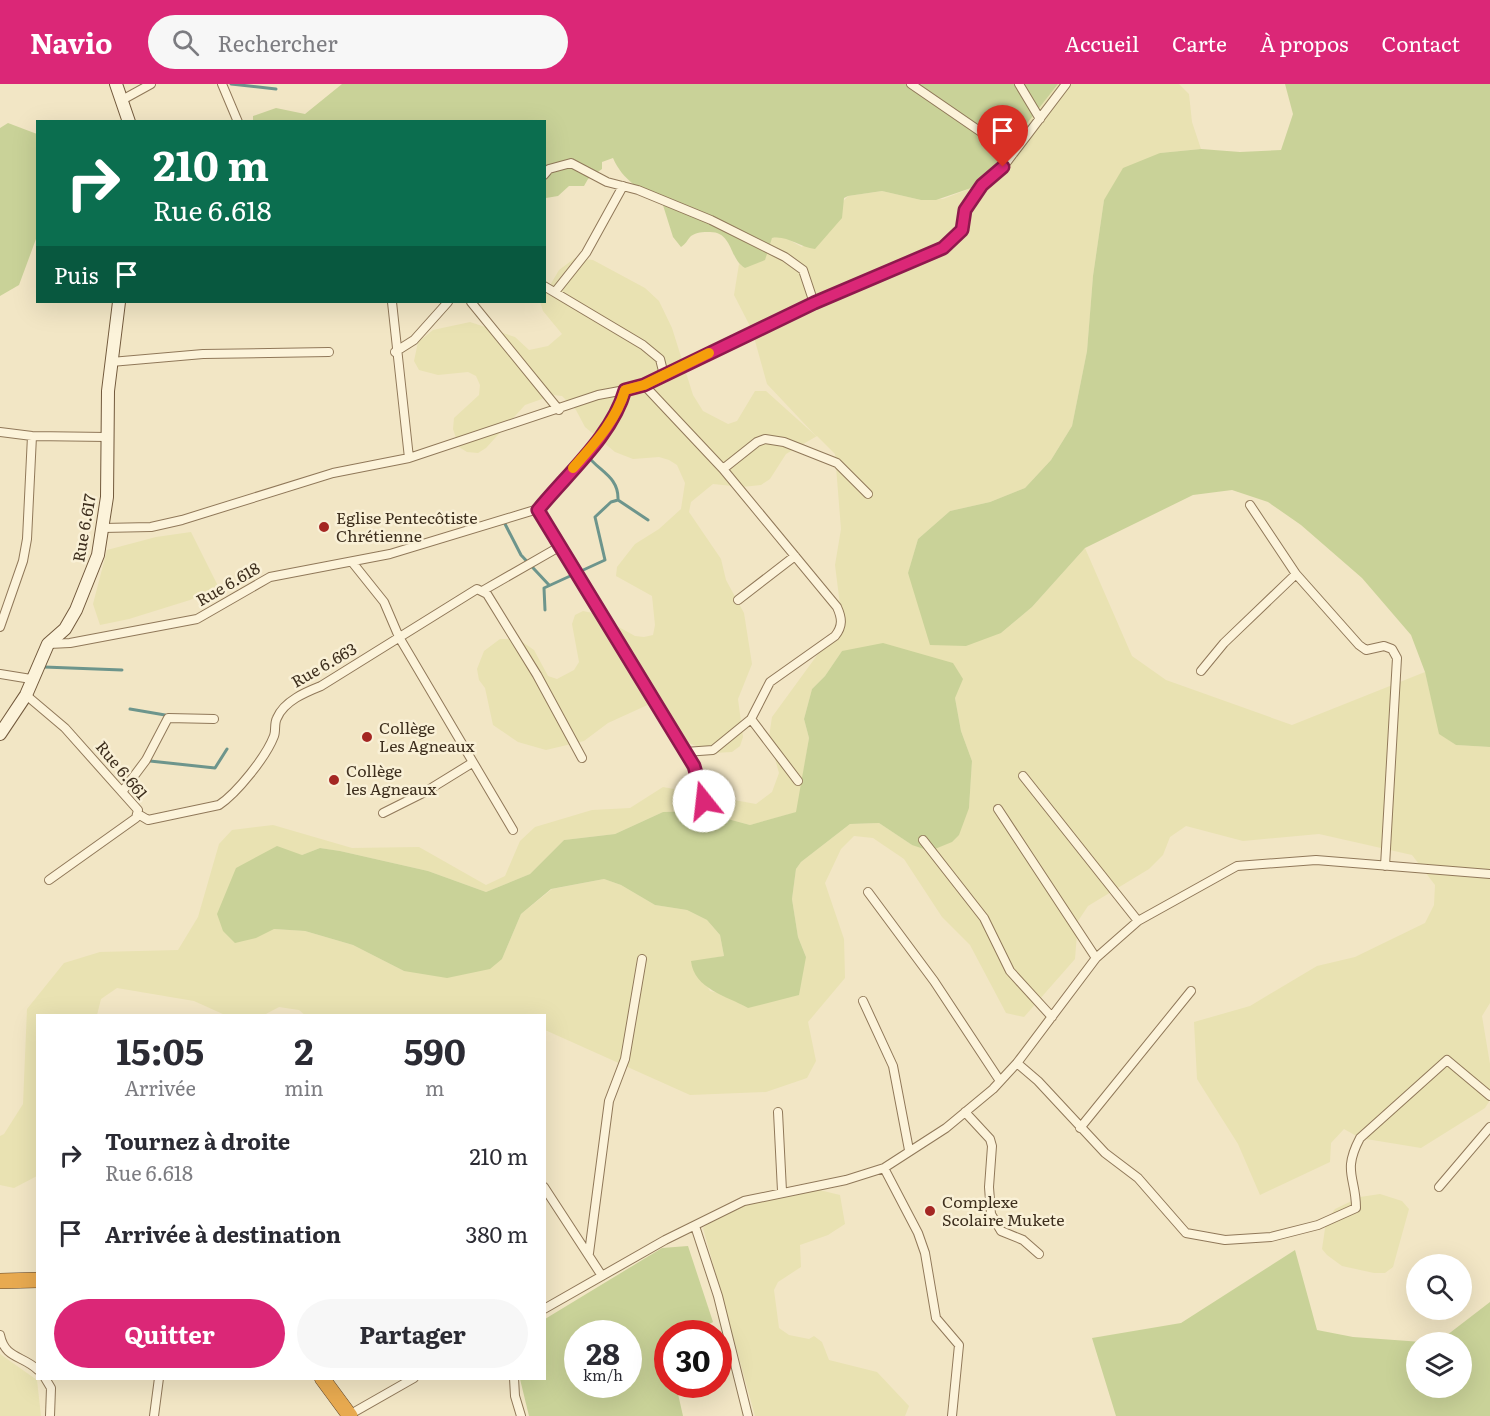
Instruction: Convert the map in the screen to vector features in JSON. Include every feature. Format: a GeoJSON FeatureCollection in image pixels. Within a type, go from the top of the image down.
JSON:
{"type":"FeatureCollection","features":[{"type":"Feature","properties":{"kind":"highway"},"geometry":{"type":"LineString","coordinates":[[0,1281],[36,1280]]}},
{"type":"Feature","properties":{"kind":"highway"},"geometry":{"type":"LineString","coordinates":[[323,1380],[350,1416]]}},
{"type":"Feature","properties":{"kind":"street"},"geometry":{"type":"LineString","coordinates":[[116,84],[128,120]]}},
{"type":"Feature","properties":{"kind":"street"},"geometry":{"type":"LineString","coordinates":[[122,100],[151,84]]}},
{"type":"Feature","properties":{"kind":"street"},"geometry":{"type":"LineString","coordinates":[[222,84],[237,120]]}},
{"type":"Feature","properties":{"kind":"street"},"geometry":{"type":"LineString","coordinates":[[911,84],[1013,154]]}},
{"type":"Feature","properties":{"kind":"street"},"geometry":{"type":"LineString","coordinates":[[1019,84],[1040,119]]}},
{"type":"Feature","properties":{"kind":"street"},"geometry":{"type":"LineString","coordinates":[[103,528],[151,527],[182,520],[333,473],[409,458],[559,410],[598,395],[644,385],[814,303],[943,248],[962,230],[965,210],[982,185],[1013,154],[1066,84]]}},
{"type":"Feature","properties":{"kind":"street"},"geometry":{"type":"LineString","coordinates":[[546,173],[549,169],[571,163],[607,182],[711,220],[786,257],[803,270],[814,303]]}},
{"type":"Feature","properties":{"kind":"street"},"geometry":{"type":"LineString","coordinates":[[555,292],[586,254],[623,186]]}},
{"type":"Feature","properties":{"kind":"street"},"geometry":{"type":"LineString","coordinates":[[546,287],[644,345],[660,359],[664,375]]}},
{"type":"Feature","properties":{"kind":"street","name":"Rue 6.617"},"geometry":{"type":"LineString","coordinates":[[0,734],[26,695],[48,644],[65,629],[90,582],[103,528],[107,497],[111,362],[119,303]]}},
{"type":"Feature","properties":{"kind":"street"},"geometry":{"type":"LineString","coordinates":[[392,303],[395,352],[409,458]]}},
{"type":"Feature","properties":{"kind":"street"},"geometry":{"type":"LineString","coordinates":[[395,352],[414,340],[447,303]]}},
{"type":"Feature","properties":{"kind":"street"},"geometry":{"type":"LineString","coordinates":[[472,303],[559,410]]}},
{"type":"Feature","properties":{"kind":"street"},"geometry":{"type":"LineString","coordinates":[[111,362],[203,354],[329,352]]}},
{"type":"Feature","properties":{"kind":"street"},"geometry":{"type":"LineString","coordinates":[[644,385],[723,469],[837,607],[842,617],[841,629],[836,636],[770,682],[751,719],[713,750],[685,752]]}},
{"type":"Feature","properties":{"kind":"street"},"geometry":{"type":"LineString","coordinates":[[625,390],[621,406],[594,444],[538,510],[694,766],[704,801]]}},
{"type":"Feature","properties":{"kind":"street"},"geometry":{"type":"LineString","coordinates":[[0,432],[32,436],[107,437]]}},
{"type":"Feature","properties":{"kind":"street"},"geometry":{"type":"LineString","coordinates":[[0,627],[27,539],[32,436]]}},
{"type":"Feature","properties":{"kind":"street"},"geometry":{"type":"LineString","coordinates":[[723,469],[756,442],[765,439],[784,442],[837,463],[868,494]]}},
{"type":"Feature","properties":{"kind":"street"},"geometry":{"type":"LineString","coordinates":[[1250,505],[1296,574],[1359,645],[1366,650],[1384,646],[1392,649],[1397,658],[1385,866]]}},
{"type":"Feature","properties":{"kind":"street","name":"Rue 6.618"},"geometry":{"type":"LineString","coordinates":[[48,644],[70,643],[197,619],[270,577],[352,562],[436,542],[538,510]]}},
{"type":"Feature","properties":{"kind":"street","name":"Rue 6.663"},"geometry":{"type":"LineString","coordinates":[[138,814],[148,820],[219,805],[228,798],[267,751],[274,735],[277,717],[299,695],[321,686],[477,589],[484,590],[559,547]]}},
{"type":"Feature","properties":{"kind":"street"},"geometry":{"type":"LineString","coordinates":[[738,600],[795,556]]}},
{"type":"Feature","properties":{"kind":"street"},"geometry":{"type":"LineString","coordinates":[[352,562],[384,602],[399,637],[513,830]]}},
{"type":"Feature","properties":{"kind":"street"},"geometry":{"type":"LineString","coordinates":[[1201,670],[1224,643],[1296,574]]}},
{"type":"Feature","properties":{"kind":"street"},"geometry":{"type":"LineString","coordinates":[[484,590],[537,675],[582,758]]}},
{"type":"Feature","properties":{"kind":"street"},"geometry":{"type":"LineString","coordinates":[[0,674],[31,679]]}},
{"type":"Feature","properties":{"kind":"street","name":"Rue 6.661"},"geometry":{"type":"LineString","coordinates":[[26,695],[66,728],[122,792],[138,814],[49,880]]}},
{"type":"Feature","properties":{"kind":"street"},"geometry":{"type":"LineString","coordinates":[[122,792],[146,760],[168,718],[214,719]]}},
{"type":"Feature","properties":{"kind":"street"},"geometry":{"type":"LineString","coordinates":[[751,719],[798,781]]}},
{"type":"Feature","properties":{"kind":"street"},"geometry":{"type":"LineString","coordinates":[[383,813],[425,792],[472,763]]}},
{"type":"Feature","properties":{"kind":"street"},"geometry":{"type":"LineString","coordinates":[[1023,776],[1138,921]]}},
{"type":"Feature","properties":{"kind":"street"},"geometry":{"type":"LineString","coordinates":[[998,809],[1096,958]]}},
{"type":"Feature","properties":{"kind":"street"},"geometry":{"type":"LineString","coordinates":[[923,840],[984,918],[1010,971],[1052,1017]]}},
{"type":"Feature","properties":{"kind":"street"},"geometry":{"type":"LineString","coordinates":[[546,1308],[744,1201],[782,1191],[846,1180],[884,1168],[946,1128],[1000,1081],[1017,1063],[1096,958],[1138,921],[1237,866],[1316,860],[1490,874]]}},
{"type":"Feature","properties":{"kind":"street"},"geometry":{"type":"LineString","coordinates":[[868,892],[934,981],[1000,1081]]}},
{"type":"Feature","properties":{"kind":"street"},"geometry":{"type":"LineString","coordinates":[[590,1253],[609,1101],[625,1059],[642,958]]}},
{"type":"Feature","properties":{"kind":"street"},"geometry":{"type":"LineString","coordinates":[[1080,1128],[1191,991]]}},
{"type":"Feature","properties":{"kind":"street"},"geometry":{"type":"LineString","coordinates":[[863,1001],[893,1066],[909,1150]]}},
{"type":"Feature","properties":{"kind":"street"},"geometry":{"type":"LineString","coordinates":[[1017,1063],[1038,1081],[1105,1153],[1138,1178],[1186,1233],[1208,1239],[1245,1240],[1318,1226],[1356,1208],[1350,1176],[1352,1153],[1360,1138],[1447,1060],[1490,1096]]}},
{"type":"Feature","properties":{"kind":"street"},"geometry":{"type":"LineString","coordinates":[[778,1112],[782,1191]]}},
{"type":"Feature","properties":{"kind":"street"},"geometry":{"type":"LineString","coordinates":[[965,1112],[990,1139],[992,1146],[989,1188],[991,1214],[1000,1231],[1023,1240],[1039,1254]]}},
{"type":"Feature","properties":{"kind":"street"},"geometry":{"type":"LineString","coordinates":[[1439,1187],[1490,1127]]}},
{"type":"Feature","properties":{"kind":"street"},"geometry":{"type":"LineString","coordinates":[[884,1168],[918,1233],[925,1253],[936,1318],[959,1345],[952,1416]]}},
{"type":"Feature","properties":{"kind":"street"},"geometry":{"type":"LineString","coordinates":[[546,1190],[590,1253],[602,1276]]}},
{"type":"Feature","properties":{"kind":"street"},"geometry":{"type":"LineString","coordinates":[[694,1226],[718,1296],[748,1416]]}},
{"type":"Feature","properties":{"kind":"street"},"geometry":{"type":"LineString","coordinates":[[0,1335],[2,1343],[12,1356],[31,1363],[36,1368]]}},
{"type":"Feature","properties":{"kind":"street"},"geometry":{"type":"LineString","coordinates":[[46,1380],[51,1388],[50,1416]]}},
{"type":"Feature","properties":{"kind":"street"},"geometry":{"type":"LineString","coordinates":[[154,1416],[159,1380]]}},
{"type":"Feature","properties":{"kind":"street"},"geometry":{"type":"LineString","coordinates":[[350,1416],[411,1380]]}},
{"type":"Feature","properties":{"kind":"street"},"geometry":{"type":"LineString","coordinates":[[514,1380],[515,1396],[521,1416]]}},
{"type":"Feature","properties":{"kind":"shaded area"},"geometry":{"type":"Polygon","coordinates":[[[1058,84],[1179,84],[1189,94],[1192,122],[1201,149],[1160,153],[1104,200],[1093,276],[1087,351],[1072,426],[1051,460],[1025,488],[990,502],[950,511],[918,539],[908,574],[1001,633],[1032,607],[1085,548],[1132,656],[1166,680],[1292,725],[1425,672],[1440,734],[1456,745],[1490,747],[1490,1003],[1482,1016],[1490,1064],[1490,1100],[1485,1108],[1421,1148],[1360,1138],[1344,1129],[1331,1143],[1330,1162],[1260,1195],[1238,1144],[1197,1079],[1194,1022],[1250,1006],[1317,966],[1355,957],[1425,923],[1434,905],[1435,885],[1412,855],[1319,834],[1243,841],[1186,826],[1170,837],[1163,855],[1149,869],[1088,906],[1078,921],[1075,959],[1024,1017],[1006,1013],[970,945],[942,917],[904,859],[873,838],[854,836],[841,849],[825,883],[844,939],[845,978],[808,1022],[816,1061],[807,1078],[766,1092],[690,1095],[546,1030],[546,1014],[304,1014],[299,1010],[279,1007],[266,1014],[223,1014],[194,1001],[117,988],[101,999],[97,1014],[36,1014],[36,1177],[14,1188],[0,1185],[0,1136],[4,1134],[23,1104],[27,1009],[64,963],[100,952],[178,950],[198,917],[219,844],[232,830],[273,825],[352,848],[419,847],[486,885],[505,876],[520,841],[535,827],[592,810],[630,808],[663,787],[756,804],[772,792],[779,773],[769,737],[772,717],[842,621],[835,565],[841,529],[835,454],[817,436],[786,454],[770,479],[761,485],[742,487],[713,484],[691,502],[689,512],[721,559],[726,580],[744,613],[752,664],[738,699],[743,737],[740,746],[732,752],[713,753],[684,741],[654,702],[608,723],[584,741],[546,750],[518,742],[493,725],[485,688],[479,680],[477,669],[484,651],[500,639],[518,639],[534,650],[548,676],[557,679],[574,670],[579,662],[572,624],[575,615],[583,611],[593,613],[635,636],[653,635],[655,625],[652,596],[616,576],[617,567],[635,544],[659,529],[681,509],[685,483],[677,465],[669,460],[659,457],[633,459],[615,452],[585,427],[576,410],[562,396],[553,395],[525,405],[486,448],[478,453],[467,452],[459,447],[453,429],[454,418],[479,395],[480,385],[476,376],[468,372],[438,375],[419,370],[414,361],[418,342],[433,330],[470,322],[515,337],[529,350],[548,346],[562,334],[543,311],[540,303],[546,303],[546,292],[559,270],[575,258],[593,260],[645,288],[659,301],[672,328],[693,395],[703,411],[728,424],[737,421],[755,391],[766,391],[816,436],[767,384],[752,330],[734,295],[739,264],[745,268],[772,238],[782,236],[802,247],[848,196],[882,191],[921,200],[943,199],[974,187],[1058,84]],[[842,651],[825,676],[812,689],[804,719],[809,738],[797,812],[750,825],[698,811],[663,812],[615,834],[564,840],[530,874],[486,892],[428,871],[320,848],[302,855],[274,929],[305,931],[353,945],[404,971],[502,959],[521,914],[552,889],[604,879],[621,885],[655,905],[687,910],[707,920],[720,935],[724,956],[692,962],[710,991],[723,994],[748,1008],[806,957],[798,937],[792,899],[796,869],[801,862],[850,824],[879,823],[912,845],[969,808],[972,761],[961,731],[955,698],[842,651]]]}},
{"type":"Feature","properties":{"kind":"shaded area"},"geometry":{"type":"Polygon","coordinates":[[[191,532],[218,586],[190,600],[129,619],[100,625],[93,604],[107,550],[156,537],[191,532]]]}},
{"type":"Feature","properties":{"kind":"shaded area"},"geometry":{"type":"Polygon","coordinates":[[[803,1186],[840,1195],[845,1224],[828,1235],[800,1245],[801,1267],[778,1282],[774,1290],[779,1328],[789,1335],[809,1339],[814,1336],[822,1342],[829,1360],[877,1372],[909,1406],[905,1416],[755,1416],[732,1333],[732,1320],[728,1320],[703,1228],[721,1212],[803,1186]]]}},
{"type":"Feature","properties":{"kind":"shaded area"},"geometry":{"type":"Polygon","coordinates":[[[1380,1194],[1402,1201],[1409,1209],[1393,1267],[1385,1273],[1374,1273],[1342,1266],[1322,1249],[1326,1222],[1335,1209],[1360,1197],[1380,1194]]]}},
{"type":"Feature","properties":{"kind":"shaded area"},"geometry":{"type":"Polygon","coordinates":[[[0,1354],[37,1380],[41,1416],[0,1416],[0,1354]]]}},
{"type":"Feature","properties":{"kind":"green space"},"geometry":{"type":"Polygon","coordinates":[[[342,84],[1058,84],[1006,150],[993,175],[974,187],[936,200],[921,200],[882,191],[848,196],[844,198],[842,218],[815,249],[783,238],[772,238],[765,260],[745,268],[736,259],[723,236],[717,233],[695,234],[681,247],[673,237],[662,202],[627,179],[613,158],[602,162],[602,169],[588,179],[584,186],[569,186],[558,196],[546,198],[546,120],[253,120],[253,116],[276,108],[305,114],[342,84]]]}},
{"type":"Feature","properties":{"kind":"green space"},"geometry":{"type":"Polygon","coordinates":[[[1285,84],[1490,84],[1490,747],[1456,745],[1439,734],[1425,672],[1411,635],[1362,578],[1301,525],[1268,502],[1232,490],[1193,495],[1085,548],[1032,607],[1001,633],[966,646],[930,645],[908,573],[918,539],[950,511],[990,502],[1025,488],[1051,460],[1072,426],[1087,351],[1093,276],[1104,200],[1123,168],[1160,153],[1201,149],[1240,152],[1281,150],[1293,114],[1285,84]]]}},
{"type":"Feature","properties":{"kind":"green space"},"geometry":{"type":"Polygon","coordinates":[[[8,123],[36,134],[36,239],[19,285],[0,296],[0,128],[8,123]]]}},
{"type":"Feature","properties":{"kind":"green space"},"geometry":{"type":"Polygon","coordinates":[[[883,643],[953,663],[963,679],[955,698],[961,731],[972,761],[969,808],[959,835],[952,842],[930,851],[912,845],[879,823],[850,824],[801,862],[796,869],[792,899],[798,937],[806,957],[799,995],[748,1008],[713,990],[698,978],[693,971],[691,961],[724,956],[720,935],[707,920],[687,910],[655,905],[621,885],[604,879],[551,889],[521,914],[502,959],[490,969],[447,978],[404,971],[353,945],[305,931],[274,929],[256,938],[235,943],[223,931],[217,914],[236,868],[277,846],[302,855],[320,848],[340,851],[428,871],[486,892],[530,874],[564,840],[615,834],[663,812],[698,811],[750,825],[796,812],[809,738],[804,719],[812,689],[825,676],[842,651],[883,643]]]}},
{"type":"Feature","properties":{"kind":"green space"},"geometry":{"type":"Polygon","coordinates":[[[688,1246],[712,1320],[654,1320],[654,1398],[679,1398],[683,1416],[529,1416],[520,1380],[546,1380],[546,1318],[662,1248],[688,1246]]]}},
{"type":"Feature","properties":{"kind":"green space"},"geometry":{"type":"Polygon","coordinates":[[[1295,1250],[1317,1330],[1353,1337],[1406,1341],[1406,1398],[1472,1398],[1472,1332],[1451,1332],[1467,1320],[1472,1320],[1472,1316],[1490,1302],[1490,1416],[1116,1416],[1092,1338],[1181,1323],[1295,1250]]]}},
{"type":"Feature","properties":{"kind":"waterway"},"geometry":{"type":"LineString","coordinates":[[231,84],[276,89]]}},
{"type":"Feature","properties":{"kind":"waterway"},"geometry":{"type":"LineString","coordinates":[[587,455],[612,479],[618,500]]}},
{"type":"Feature","properties":{"kind":"waterway"},"geometry":{"type":"LineString","coordinates":[[618,500],[648,520]]}},
{"type":"Feature","properties":{"kind":"waterway"},"geometry":{"type":"LineString","coordinates":[[545,610],[544,588],[605,560],[595,517],[611,502],[618,500]]}},
{"type":"Feature","properties":{"kind":"waterway"},"geometry":{"type":"LineString","coordinates":[[504,522],[521,555],[549,585]]}},
{"type":"Feature","properties":{"kind":"waterway"},"geometry":{"type":"LineString","coordinates":[[44,667],[122,670]]}},
{"type":"Feature","properties":{"kind":"waterway"},"geometry":{"type":"LineString","coordinates":[[130,709],[165,715]]}},
{"type":"Feature","properties":{"kind":"waterway"},"geometry":{"type":"LineString","coordinates":[[150,761],[215,768],[227,749]]}},
{"type":"Feature","properties":{"kind":"slow traffic"},"geometry":{"type":"LineString","coordinates":[[573,468],[613,418],[621,406],[625,390],[644,385],[709,353]]}},
{"type":"Feature","properties":{"kind":"place","name":"Eglise Pentecôtiste Chrétienne"},"geometry":{"type":"Point","coordinates":[324,527]}},
{"type":"Feature","properties":{"kind":"place","name":"Collège Les Agneaux"},"geometry":{"type":"Point","coordinates":[367,737]}},
{"type":"Feature","properties":{"kind":"place","name":"Collège les Agneaux"},"geometry":{"type":"Point","coordinates":[334,780]}},
{"type":"Feature","properties":{"kind":"place","name":"Complexe Scolaire Mukete"},"geometry":{"type":"Point","coordinates":[930,1211]}},
{"type":"Feature","properties":{"kind":"route"},"geometry":{"type":"LineString","coordinates":[[704,801],[694,766],[538,510],[613,418],[621,406],[625,390],[644,385],[814,303],[943,248],[962,230],[965,210],[982,185],[1003,167]]}}]}
